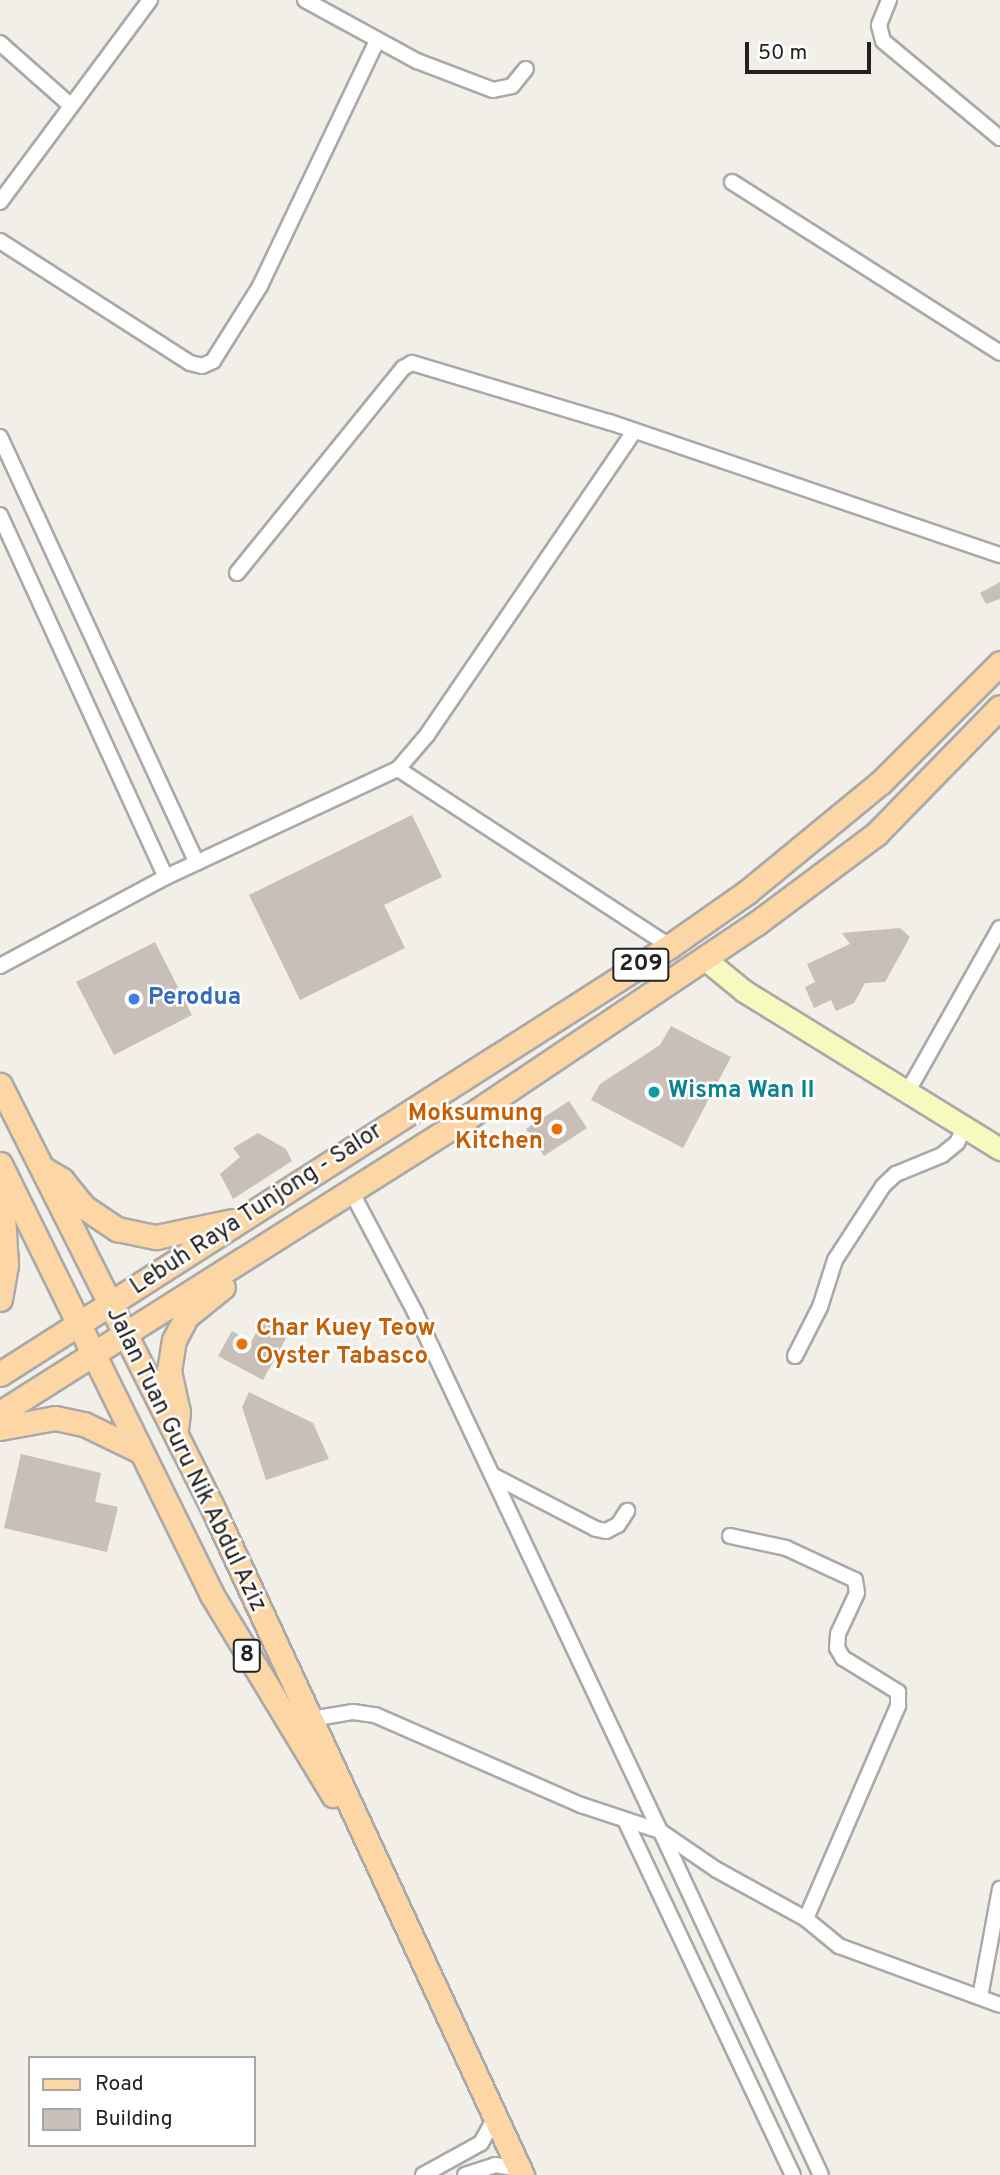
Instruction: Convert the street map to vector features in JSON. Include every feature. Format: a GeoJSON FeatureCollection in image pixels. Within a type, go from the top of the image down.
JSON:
{"type":"FeatureCollection","features":[{"type":"Feature","properties":{"kind":"main road","name":"Lebuh Raya Tunjong - Salor"},"geometry":{"type":"LineString","coordinates":[[0,1374],[670,946],[812,842],[901,764],[1000,663]]}},
{"type":"Feature","properties":{"kind":"main road","name":"Lebuh Raya Tunjong - Salor"},"geometry":{"type":"LineString","coordinates":[[0,1413],[257,1252],[705,959],[865,843],[1000,707]]}},
{"type":"Feature","properties":{"kind":"main road"},"geometry":{"type":"LineString","coordinates":[[705,959],[744,991],[1000,1149]]}},
{"type":"Feature","properties":{"kind":"main road","name":"Jalan Tuan Guru Nik Abdul Aziz"},"geometry":{"type":"LineString","coordinates":[[0,1085],[312,1719],[371,1852]]}},
{"type":"Feature","properties":{"kind":"main road"},"geometry":{"type":"LineString","coordinates":[[38,1165],[62,1180],[84,1207],[117,1229],[156,1237],[244,1219]]}},
{"type":"Feature","properties":{"kind":"main road"},"geometry":{"type":"LineString","coordinates":[[0,1299],[6,1265],[2,1214],[3,1171]]}},
{"type":"Feature","properties":{"kind":"main road","name":"Jalan Tuan Guru Nik Abdul Aziz"},"geometry":{"type":"LineString","coordinates":[[3,1171],[138,1450],[225,1618],[290,1729],[371,1852]]}},
{"type":"Feature","properties":{"kind":"main road"},"geometry":{"type":"LineString","coordinates":[[175,1436],[178,1412],[170,1356],[180,1325],[257,1252]]}},
{"type":"Feature","properties":{"kind":"main road"},"geometry":{"type":"LineString","coordinates":[[0,1428],[55,1418],[85,1424],[138,1450]]}},
{"type":"Feature","properties":{"kind":"main road","name":"8"},"geometry":{"type":"LineString","coordinates":[[371,1852],[521,2172]]}},
{"type":"Feature","properties":{"kind":"street"},"geometry":{"type":"LineString","coordinates":[[0,202],[150,0]]}},
{"type":"Feature","properties":{"kind":"street"},"geometry":{"type":"LineString","coordinates":[[305,0],[377,41],[493,90],[512,86],[527,69]]}},
{"type":"Feature","properties":{"kind":"street"},"geometry":{"type":"LineString","coordinates":[[889,0],[879,25],[883,41],[1000,138]]}},
{"type":"Feature","properties":{"kind":"street"},"geometry":{"type":"LineString","coordinates":[[0,241],[190,363],[202,366],[213,361],[260,286],[377,41]]}},
{"type":"Feature","properties":{"kind":"street"},"geometry":{"type":"LineString","coordinates":[[0,43],[70,105]]}},
{"type":"Feature","properties":{"kind":"street"},"geometry":{"type":"LineString","coordinates":[[733,182],[1000,353]]}},
{"type":"Feature","properties":{"kind":"street"},"geometry":{"type":"LineString","coordinates":[[237,573],[407,365],[634,431],[1000,555]]}},
{"type":"Feature","properties":{"kind":"street"},"geometry":{"type":"LineString","coordinates":[[0,966],[166,877],[398,769],[427,734],[634,431]]}},
{"type":"Feature","properties":{"kind":"street"},"geometry":{"type":"LineString","coordinates":[[0,438],[197,863]]}},
{"type":"Feature","properties":{"kind":"street"},"geometry":{"type":"LineString","coordinates":[[0,515],[166,877]]}},
{"type":"Feature","properties":{"kind":"street"},"geometry":{"type":"LineString","coordinates":[[398,769],[670,946]]}},
{"type":"Feature","properties":{"kind":"street"},"geometry":{"type":"LineString","coordinates":[[908,1091],[1000,928]]}},
{"type":"Feature","properties":{"kind":"street"},"geometry":{"type":"LineString","coordinates":[[794,1356],[820,1307],[835,1260],[883,1186],[914,1165],[942,1155],[957,1143],[964,1128]]}},
{"type":"Feature","properties":{"kind":"street"},"geometry":{"type":"LineString","coordinates":[[351,1191],[492,1475],[656,1829],[821,2175]]}},
{"type":"Feature","properties":{"kind":"street"},"geometry":{"type":"LineString","coordinates":[[492,1475],[596,1529],[607,1531],[618,1525],[627,1511]]}},
{"type":"Feature","properties":{"kind":"street"},"geometry":{"type":"LineString","coordinates":[[730,1536],[786,1548],[855,1580],[857,1593],[838,1634],[837,1648],[843,1658],[898,1692],[898,1706],[806,1919]]}},
{"type":"Feature","properties":{"kind":"street"},"geometry":{"type":"LineString","coordinates":[[312,1719],[353,1712],[375,1715],[581,1805],[656,1829],[718,1870],[806,1919],[839,1946],[965,1990],[1000,2006]]}},
{"type":"Feature","properties":{"kind":"street"},"geometry":{"type":"LineString","coordinates":[[629,1821],[793,2175]]}},
{"type":"Feature","properties":{"kind":"street"},"geometry":{"type":"LineString","coordinates":[[980,1997],[1000,1889]]}},
{"type":"Feature","properties":{"kind":"street"},"geometry":{"type":"LineString","coordinates":[[423,2175],[467,2153],[487,2137],[495,2118]]}},
{"type":"Feature","properties":{"kind":"street"},"geometry":{"type":"LineString","coordinates":[[467,2153],[470,2173],[495,2165],[521,2172]]}},
{"type":"Feature","properties":{"kind":"building"},"geometry":{"type":"Polygon","coordinates":[[[1000,582],[1000,599],[986,604],[980,593],[1000,582]]]}},
{"type":"Feature","properties":{"kind":"building"},"geometry":{"type":"Polygon","coordinates":[[[412,815],[442,877],[384,905],[405,948],[300,1000],[249,895],[412,815]]]}},
{"type":"Feature","properties":{"kind":"building"},"geometry":{"type":"Polygon","coordinates":[[[900,928],[910,937],[885,982],[865,983],[854,1003],[836,1011],[831,1000],[814,1008],[805,987],[815,982],[807,964],[850,944],[842,933],[900,928]]]}},
{"type":"Feature","properties":{"kind":"building","name":"Perodua"},"geometry":{"type":"Polygon","coordinates":[[[155,942],[192,1015],[114,1055],[76,982],[155,942]]]}},
{"type":"Feature","properties":{"kind":"building","name":"Wisma Wan II"},"geometry":{"type":"Polygon","coordinates":[[[671,1026],[731,1057],[683,1148],[591,1100],[600,1084],[660,1045],[671,1026]]]}},
{"type":"Feature","properties":{"kind":"building","name":"Moksumung Kitchen"},"geometry":{"type":"Polygon","coordinates":[[[569,1101],[587,1128],[544,1156],[526,1129],[569,1101]]]}},
{"type":"Feature","properties":{"kind":"building"},"geometry":{"type":"Polygon","coordinates":[[[258,1133],[286,1149],[292,1161],[233,1199],[220,1174],[240,1157],[233,1148],[258,1133]]]}},
{"type":"Feature","properties":{"kind":"building"},"geometry":{"type":"Polygon","coordinates":[[[264,1319],[289,1333],[263,1380],[218,1356],[232,1331],[251,1342],[264,1319]]]}},
{"type":"Feature","properties":{"kind":"building"},"geometry":{"type":"Polygon","coordinates":[[[249,1392],[313,1423],[329,1459],[266,1480],[242,1407],[249,1392]]]}},
{"type":"Feature","properties":{"kind":"building"},"geometry":{"type":"Polygon","coordinates":[[[21,1454],[101,1473],[95,1502],[118,1507],[107,1552],[4,1528],[21,1454]]]}},
{"type":"Feature","properties":{"kind":"place","name":"Perodua"},"geometry":{"type":"Point","coordinates":[134,999]}},
{"type":"Feature","properties":{"kind":"place","name":"Wisma Wan II"},"geometry":{"type":"Point","coordinates":[654,1092]}},
{"type":"Feature","properties":{"kind":"place","name":"Moksumung Kitchen"},"geometry":{"type":"Point","coordinates":[557,1129]}},
{"type":"Feature","properties":{"kind":"place","name":"Char Kuey Teow Oyster Tabasco"},"geometry":{"type":"Point","coordinates":[242,1344]}}]}
